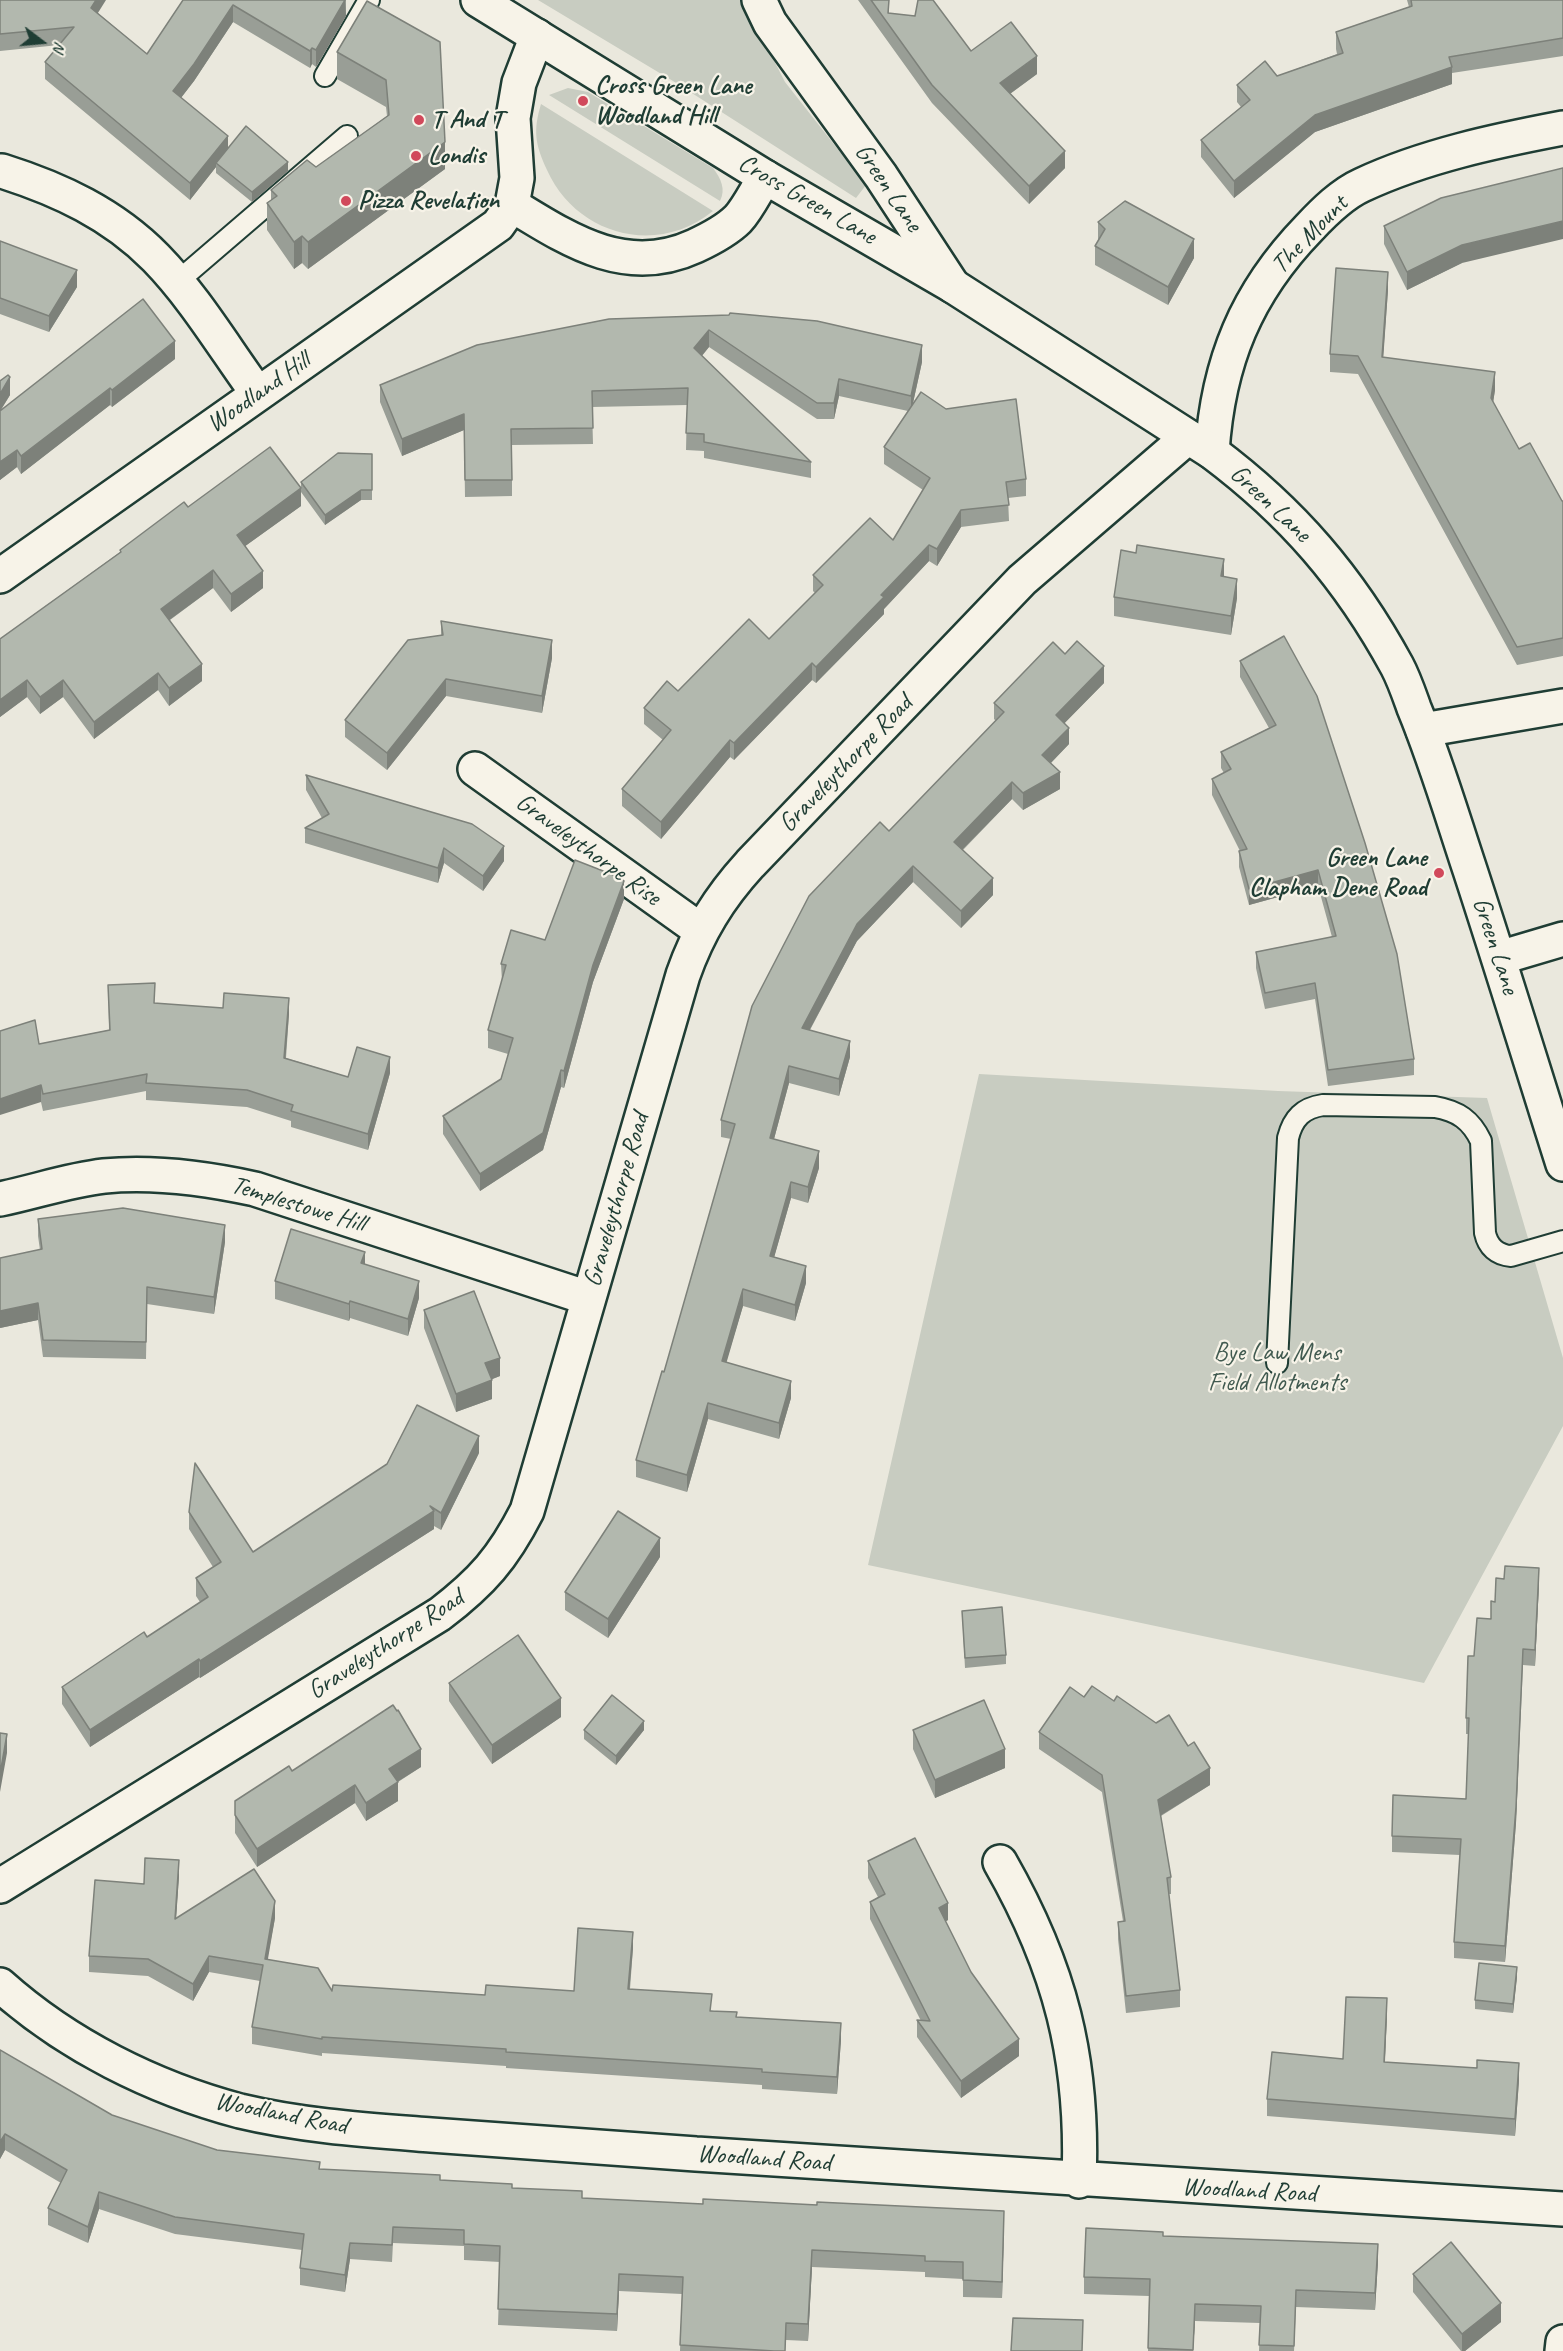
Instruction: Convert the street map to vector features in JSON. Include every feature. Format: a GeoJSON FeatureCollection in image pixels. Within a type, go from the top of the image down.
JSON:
{"type":"FeatureCollection","features":[{"type":"Feature","properties":{"kind":"street","name":"Cross Green Lane"},"geometry":{"type":"LineString","coordinates":[[478,0],[765,177],[953,286]]}},
{"type":"Feature","properties":{"kind":"street","name":"Green Lane"},"geometry":{"type":"LineString","coordinates":[[759,0],[770,22],[881,176],[953,286],[1200,445],[1250,481],[1275,503],[1324,555],[1362,609],[1398,668],[1423,730],[1499,958],[1563,1164]]}},
{"type":"Feature","properties":{"kind":"street","name":"Woodland Hill"},"geometry":{"type":"LineString","coordinates":[[0,576],[498,225],[512,205],[517,178],[513,118],[519,83],[537,36]]}},
{"type":"Feature","properties":{"kind":"street","name":"The Mount"},"geometry":{"type":"LineString","coordinates":[[1200,445],[1214,420],[1228,356],[1254,297],[1292,245],[1323,213],[1360,186],[1423,161],[1563,128]]}},
{"type":"Feature","properties":{"kind":"street"},"geometry":{"type":"LineString","coordinates":[[2,171],[46,185],[104,216],[156,257],[177,282],[258,394]]}},
{"type":"Feature","properties":{"kind":"street"},"geometry":{"type":"LineString","coordinates":[[512,205],[567,238],[594,251],[625,257],[655,257],[685,251],[713,238],[737,220],[765,177]]}},
{"type":"Feature","properties":{"kind":"street","name":"Graveleythorpe Road"},"geometry":{"type":"LineString","coordinates":[[0,1886],[440,1614],[467,1594],[491,1569],[512,1541],[527,1511],[683,975],[700,930],[728,888],[742,872],[1022,580],[1200,445]]}},
{"type":"Feature","properties":{"kind":"street"},"geometry":{"type":"LineString","coordinates":[[1423,730],[1563,706]]}},
{"type":"Feature","properties":{"kind":"street","name":"Graveleythorpe Rise"},"geometry":{"type":"LineString","coordinates":[[475,769],[700,930]]}},
{"type":"Feature","properties":{"kind":"street"},"geometry":{"type":"LineString","coordinates":[[1499,958],[1563,939]]}},
{"type":"Feature","properties":{"kind":"street","name":"Templestowe Hill"},"geometry":{"type":"LineString","coordinates":[[0,1199],[102,1176],[179,1176],[217,1180],[255,1189],[588,1298]]}},
{"type":"Feature","properties":{"kind":"street"},"geometry":{"type":"LineString","coordinates":[[1000,1862],[1041,1942],[1066,2019],[1079,2099],[1081,2140],[1079,2181]]}},
{"type":"Feature","properties":{"kind":"street","name":"Woodland Road"},"geometry":{"type":"LineString","coordinates":[[0,1985],[23,2006],[63,2033],[104,2058],[148,2079],[230,2108],[285,2120],[334,2127],[512,2142],[1079,2181],[1563,2209]]}},
{"type":"Feature","properties":{"kind":"street"},"geometry":{"type":"LineString","coordinates":[[1562,2351],[1563,2342]]}},
{"type":"Feature","properties":{"kind":"lane"},"geometry":{"type":"LineString","coordinates":[[325,76],[369,0]]}},
{"type":"Feature","properties":{"kind":"lane"},"geometry":{"type":"LineString","coordinates":[[177,282],[346,136]]}},
{"type":"Feature","properties":{"kind":"lane"},"geometry":{"type":"LineString","coordinates":[[1277,1363],[1288,1138],[1296,1118],[1313,1106],[1435,1107],[1450,1109],[1464,1116],[1474,1127],[1481,1141],[1485,1233],[1491,1247],[1503,1256],[1511,1256],[1563,1241]]}},
{"type":"Feature","properties":{"kind":"green space"},"geometry":{"type":"Polygon","coordinates":[[[538,0],[743,0],[785,82],[866,185],[856,198],[673,81],[538,0]]]}},
{"type":"Feature","properties":{"kind":"green space"},"geometry":{"type":"Polygon","coordinates":[[[568,88],[588,92],[713,168],[722,184],[723,192],[720,201],[549,95],[568,88]]]}},
{"type":"Feature","properties":{"kind":"green space"},"geometry":{"type":"Polygon","coordinates":[[[541,104],[713,211],[691,225],[668,233],[644,235],[620,232],[598,224],[577,210],[560,192],[547,170],[536,137],[541,104]]]}},
{"type":"Feature","properties":{"kind":"green space","name":"Bye Law Mens Field Allotments"},"geometry":{"type":"Polygon","coordinates":[[[979,1074],[1278,1091],[1487,1098],[1563,1358],[1563,1426],[1424,1683],[868,1565],[979,1074]]]}},
{"type":"Feature","properties":{"kind":"building"},"geometry":{"type":"Polygon","coordinates":[[[0,0],[96,0],[91,8],[147,54],[183,0],[345,0],[316,50],[312,48],[310,51],[233,5],[173,91],[228,136],[190,183],[45,62],[74,27],[0,34],[0,0]]]}},
{"type":"Feature","properties":{"kind":"building"},"geometry":{"type":"Polygon","coordinates":[[[871,0],[889,0],[888,13],[915,16],[918,0],[933,0],[971,51],[1011,22],[1037,56],[1000,83],[1065,151],[1029,186],[932,85],[871,0]]]}},
{"type":"Feature","properties":{"kind":"building"},"geometry":{"type":"Polygon","coordinates":[[[1411,0],[1563,0],[1563,38],[1449,57],[1452,67],[1315,115],[1234,181],[1201,140],[1250,100],[1237,85],[1265,61],[1277,76],[1343,53],[1336,32],[1412,6],[1411,0]]]}},
{"type":"Feature","properties":{"kind":"building"},"geometry":{"type":"Polygon","coordinates":[[[367,1],[440,42],[445,142],[308,242],[302,236],[294,242],[267,203],[277,196],[271,190],[307,160],[316,167],[389,115],[386,80],[337,52],[367,1]]]}},
{"type":"Feature","properties":{"kind":"building"},"geometry":{"type":"Polygon","coordinates":[[[246,126],[288,162],[252,192],[216,163],[246,126]]]}},
{"type":"Feature","properties":{"kind":"building"},"geometry":{"type":"Polygon","coordinates":[[[1563,168],[1563,221],[1462,245],[1407,272],[1384,226],[1441,198],[1563,168]]]}},
{"type":"Feature","properties":{"kind":"building"},"geometry":{"type":"Polygon","coordinates":[[[1125,201],[1194,239],[1168,287],[1095,246],[1105,229],[1098,222],[1125,201]]]}},
{"type":"Feature","properties":{"kind":"building"},"geometry":{"type":"Polygon","coordinates":[[[0,241],[77,270],[49,316],[0,298],[0,241]]]}},
{"type":"Feature","properties":{"kind":"building"},"geometry":{"type":"Polygon","coordinates":[[[1336,268],[1388,272],[1382,357],[1495,372],[1491,398],[1519,449],[1530,443],[1563,501],[1563,638],[1517,647],[1358,356],[1330,354],[1336,268]]]}},
{"type":"Feature","properties":{"kind":"building"},"geometry":{"type":"Polygon","coordinates":[[[143,299],[175,341],[21,456],[17,450],[0,462],[0,411],[143,299]]]}},
{"type":"Feature","properties":{"kind":"building"},"geometry":{"type":"Polygon","coordinates":[[[730,313],[817,321],[922,345],[911,396],[839,379],[834,403],[817,403],[709,330],[694,348],[811,462],[704,442],[704,434],[686,433],[688,388],[592,391],[593,428],[511,429],[512,480],[465,480],[464,414],[402,439],[380,385],[477,345],[609,319],[729,315],[730,313]]]}},
{"type":"Feature","properties":{"kind":"building"},"geometry":{"type":"Polygon","coordinates":[[[8,375],[10,377],[0,394],[0,381],[8,375]]]}},
{"type":"Feature","properties":{"kind":"building"},"geometry":{"type":"Polygon","coordinates":[[[921,392],[946,409],[1016,399],[1026,479],[1006,482],[1009,505],[961,510],[937,549],[929,545],[881,595],[884,597],[816,667],[812,663],[734,743],[730,740],[661,822],[622,789],[671,730],[644,708],[667,681],[678,691],[749,619],[769,639],[823,585],[813,575],[870,518],[893,540],[930,478],[884,447],[921,392]]]}},
{"type":"Feature","properties":{"kind":"building"},"geometry":{"type":"Polygon","coordinates":[[[270,447],[301,488],[237,535],[263,571],[231,594],[213,570],[161,609],[202,664],[169,688],[158,673],[94,722],[63,680],[40,697],[27,680],[0,700],[0,639],[121,552],[120,550],[184,502],[188,507],[270,447]]]}},
{"type":"Feature","properties":{"kind":"building"},"geometry":{"type":"Polygon","coordinates":[[[338,453],[372,454],[372,490],[361,490],[325,515],[301,482],[338,453]]]}},
{"type":"Feature","properties":{"kind":"building"},"geometry":{"type":"Polygon","coordinates":[[[1137,545],[1224,559],[1221,576],[1237,579],[1231,616],[1114,597],[1121,550],[1136,553],[1137,545]]]}},
{"type":"Feature","properties":{"kind":"building"},"geometry":{"type":"Polygon","coordinates":[[[441,621],[552,640],[542,696],[446,679],[387,753],[345,720],[408,640],[443,635],[441,621]]]}},
{"type":"Feature","properties":{"kind":"building"},"geometry":{"type":"Polygon","coordinates":[[[1284,636],[1317,696],[1365,843],[1397,954],[1414,1059],[1328,1070],[1315,983],[1265,993],[1256,952],[1336,936],[1318,870],[1249,889],[1239,851],[1247,849],[1212,779],[1231,769],[1221,752],[1276,725],[1240,661],[1284,636]]]}},
{"type":"Feature","properties":{"kind":"building"},"geometry":{"type":"Polygon","coordinates":[[[1077,641],[1104,666],[1056,715],[1069,728],[1042,755],[1060,772],[1023,793],[1012,782],[954,842],[993,878],[961,911],[913,866],[857,924],[802,1028],[850,1041],[839,1079],[789,1066],[770,1138],[819,1151],[808,1187],[791,1182],[770,1256],[806,1266],[795,1305],[743,1289],[722,1361],[791,1381],[779,1423],[708,1403],[687,1475],[636,1460],[662,1371],[664,1372],[735,1124],[721,1120],[752,1006],[809,896],[880,822],[889,831],[1004,712],[994,703],[1053,642],[1065,654],[1077,641]]]}},
{"type":"Feature","properties":{"kind":"building"},"geometry":{"type":"Polygon","coordinates":[[[306,775],[472,824],[504,846],[483,876],[444,848],[438,868],[305,828],[329,814],[306,775]]]}},
{"type":"Feature","properties":{"kind":"building"},"geometry":{"type":"Polygon","coordinates":[[[575,860],[624,881],[593,965],[564,1071],[561,1070],[543,1133],[480,1174],[443,1116],[501,1079],[513,1038],[488,1030],[506,965],[501,964],[511,930],[545,940],[575,860]]]}},
{"type":"Feature","properties":{"kind":"building"},"geometry":{"type":"Polygon","coordinates":[[[155,983],[154,1003],[223,1008],[224,993],[289,998],[284,1058],[348,1077],[357,1047],[390,1057],[368,1134],[291,1111],[293,1105],[247,1090],[146,1083],[147,1074],[43,1094],[41,1085],[0,1099],[0,1031],[35,1020],[39,1044],[110,1030],[108,985],[155,983]]]}},
{"type":"Feature","properties":{"kind":"building"},"geometry":{"type":"Polygon","coordinates":[[[123,1208],[225,1225],[214,1297],[147,1287],[146,1342],[43,1340],[38,1303],[0,1311],[0,1258],[42,1249],[38,1219],[123,1208]]]}},
{"type":"Feature","properties":{"kind":"building"},"geometry":{"type":"Polygon","coordinates":[[[291,1229],[365,1252],[361,1263],[419,1281],[408,1319],[275,1281],[291,1229]]]}},
{"type":"Feature","properties":{"kind":"building"},"geometry":{"type":"Polygon","coordinates":[[[474,1291],[500,1358],[485,1363],[492,1380],[456,1394],[424,1310],[474,1291]]]}},
{"type":"Feature","properties":{"kind":"building"},"geometry":{"type":"Polygon","coordinates":[[[417,1405],[479,1436],[441,1513],[430,1506],[434,1511],[90,1730],[62,1687],[144,1632],[147,1637],[208,1597],[196,1578],[221,1562],[189,1512],[195,1463],[253,1552],[387,1464],[417,1405]]]}},
{"type":"Feature","properties":{"kind":"building"},"geometry":{"type":"Polygon","coordinates":[[[618,1511],[660,1538],[608,1619],[565,1592],[618,1511]]]}},
{"type":"Feature","properties":{"kind":"building"},"geometry":{"type":"Polygon","coordinates":[[[1505,1566],[1539,1568],[1535,1650],[1523,1649],[1516,1807],[1505,1946],[1454,1942],[1461,1839],[1392,1836],[1393,1795],[1466,1799],[1469,1718],[1466,1718],[1468,1656],[1474,1656],[1477,1618],[1491,1619],[1491,1601],[1495,1602],[1496,1578],[1504,1579],[1505,1566]]]}},
{"type":"Feature","properties":{"kind":"building"},"geometry":{"type":"Polygon","coordinates":[[[1002,1607],[1006,1655],[965,1658],[962,1611],[1002,1607]]]}},
{"type":"Feature","properties":{"kind":"building"},"geometry":{"type":"Polygon","coordinates":[[[518,1635],[561,1698],[492,1745],[449,1683],[518,1635]]]}},
{"type":"Feature","properties":{"kind":"building"},"geometry":{"type":"Polygon","coordinates":[[[1092,1686],[1114,1701],[1117,1696],[1156,1723],[1169,1715],[1188,1746],[1194,1742],[1210,1768],[1158,1800],[1171,1877],[1167,1878],[1180,1990],[1126,1996],[1118,1922],[1125,1921],[1102,1775],[1039,1732],[1070,1687],[1084,1697],[1092,1686]]]}},
{"type":"Feature","properties":{"kind":"building"},"geometry":{"type":"Polygon","coordinates":[[[612,1695],[644,1721],[616,1756],[584,1730],[612,1695]]]}},
{"type":"Feature","properties":{"kind":"building"},"geometry":{"type":"Polygon","coordinates":[[[984,1700],[1005,1749],[935,1780],[913,1730],[984,1700]]]}},
{"type":"Feature","properties":{"kind":"building"},"geometry":{"type":"Polygon","coordinates":[[[393,1705],[421,1749],[389,1769],[398,1782],[366,1803],[355,1785],[257,1849],[235,1815],[235,1801],[289,1766],[292,1771],[393,1705]]]}},
{"type":"Feature","properties":{"kind":"building"},"geometry":{"type":"Polygon","coordinates":[[[0,1733],[7,1734],[0,1774],[0,1733]]]}},
{"type":"Feature","properties":{"kind":"building"},"geometry":{"type":"Polygon","coordinates":[[[915,1838],[948,1903],[939,1908],[971,1972],[1019,2039],[961,2081],[917,2020],[930,2021],[870,1902],[885,1894],[868,1861],[915,1838]]]}},
{"type":"Feature","properties":{"kind":"building"},"geometry":{"type":"Polygon","coordinates":[[[145,1858],[179,1860],[175,1919],[254,1869],[275,1901],[265,1959],[318,1968],[332,1991],[333,1985],[485,1995],[486,1985],[574,1991],[578,1928],[633,1932],[628,1989],[712,1994],[710,2011],[737,2012],[736,2017],[841,2023],[837,2077],[762,2072],[762,2069],[506,2052],[506,2049],[322,2037],[322,2039],[252,2027],[263,1965],[209,1956],[193,1984],[148,1959],[89,1956],[95,1880],[144,1884],[145,1858]]]}},
{"type":"Feature","properties":{"kind":"building"},"geometry":{"type":"Polygon","coordinates":[[[1479,1963],[1517,1967],[1513,2004],[1475,2000],[1479,1963]]]}},
{"type":"Feature","properties":{"kind":"building"},"geometry":{"type":"Polygon","coordinates":[[[1346,1997],[1387,1998],[1384,2062],[1477,2068],[1477,2060],[1519,2063],[1515,2119],[1267,2099],[1272,2052],[1343,2059],[1346,1997]]]}},
{"type":"Feature","properties":{"kind":"building"},"geometry":{"type":"Polygon","coordinates":[[[0,2050],[112,2115],[217,2150],[320,2162],[319,2169],[440,2175],[440,2180],[512,2184],[512,2188],[582,2191],[582,2198],[703,2204],[703,2199],[817,2205],[817,2202],[1004,2211],[1002,2282],[963,2280],[963,2262],[925,2261],[925,2256],[812,2250],[808,2324],[786,2323],[785,2351],[774,2351],[680,2345],[683,2277],[619,2274],[617,2314],[498,2309],[500,2246],[464,2244],[464,2230],[393,2227],[392,2245],[350,2243],[345,2275],[300,2268],[304,2234],[175,2217],[99,2192],[88,2227],[48,2208],[67,2170],[5,2134],[0,2142],[0,2050]]]}},
{"type":"Feature","properties":{"kind":"building"},"geometry":{"type":"Polygon","coordinates":[[[1086,2228],[1163,2232],[1163,2236],[1378,2244],[1375,2293],[1296,2290],[1294,2346],[1259,2345],[1261,2306],[1195,2304],[1193,2350],[1148,2348],[1150,2279],[1084,2277],[1086,2228]]]}},
{"type":"Feature","properties":{"kind":"building"},"geometry":{"type":"Polygon","coordinates":[[[1451,2242],[1501,2303],[1462,2334],[1413,2274],[1451,2242]]]}},
{"type":"Feature","properties":{"kind":"building"},"geometry":{"type":"Polygon","coordinates":[[[1013,2318],[1083,2320],[1082,2351],[1011,2351],[1013,2318]]]}},
{"type":"Feature","properties":{"kind":"place","name":"Cross Green Lane Woodland Hill"},"geometry":{"type":"Point","coordinates":[583,101]}},
{"type":"Feature","properties":{"kind":"place","name":"T And T"},"geometry":{"type":"Point","coordinates":[419,120]}},
{"type":"Feature","properties":{"kind":"place","name":"Londis"},"geometry":{"type":"Point","coordinates":[416,156]}},
{"type":"Feature","properties":{"kind":"place","name":"Pizza Revelation"},"geometry":{"type":"Point","coordinates":[346,201]}},
{"type":"Feature","properties":{"kind":"place","name":"Green Lane Clapham Dene Road"},"geometry":{"type":"Point","coordinates":[1439,873]}}]}
